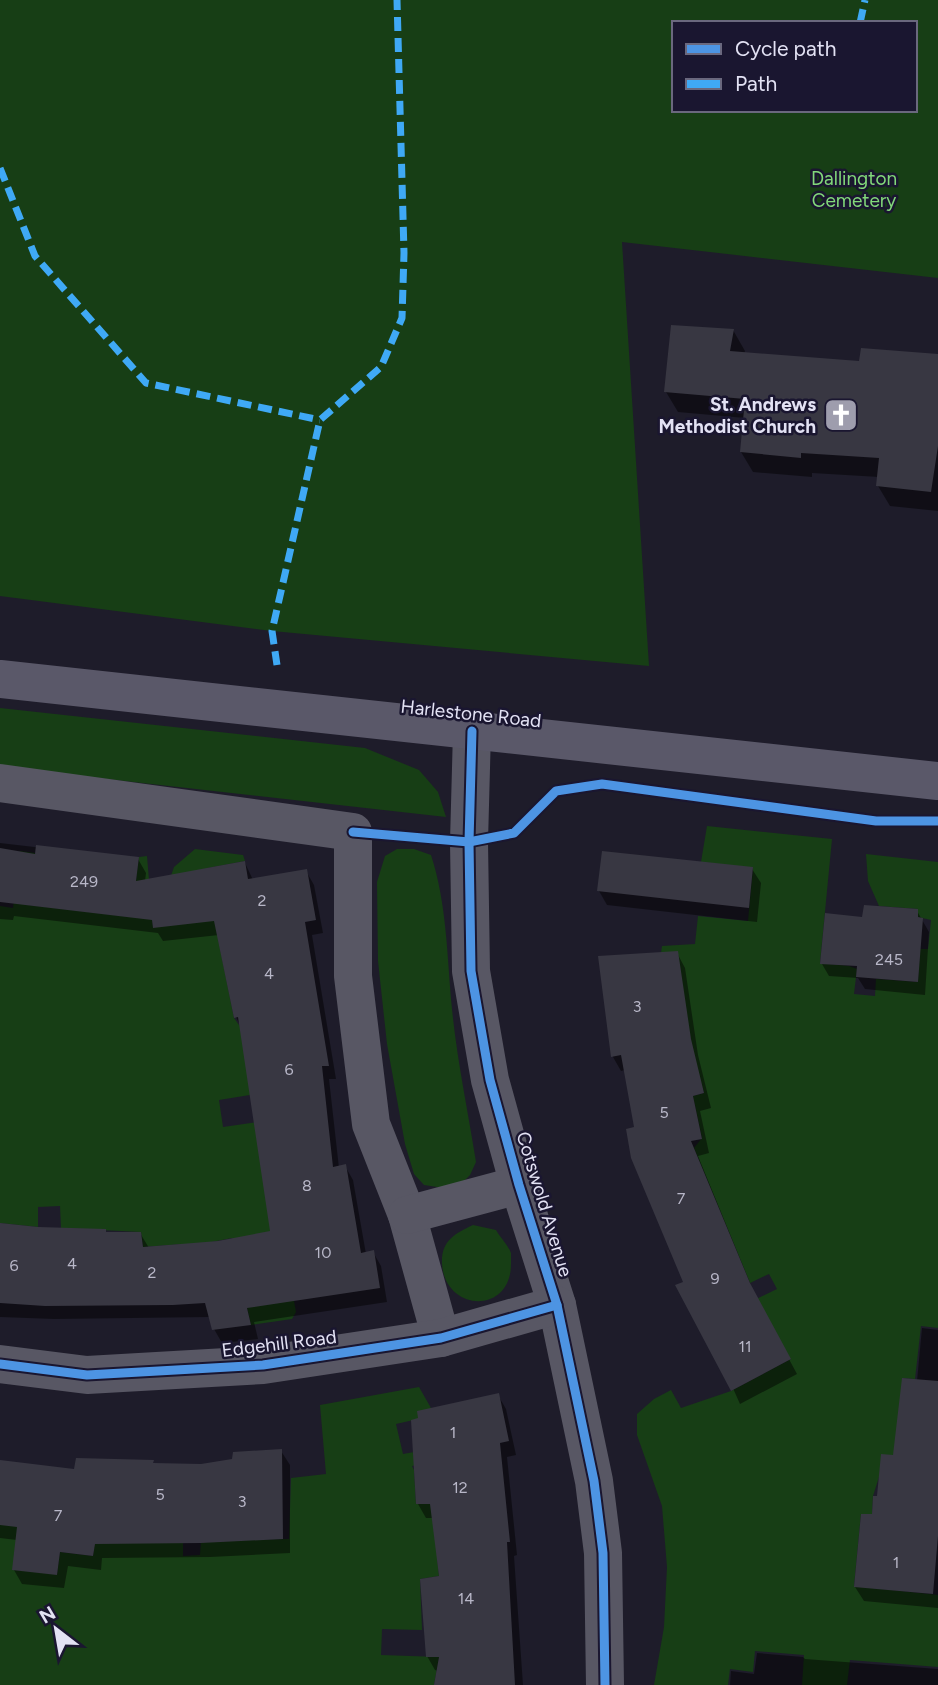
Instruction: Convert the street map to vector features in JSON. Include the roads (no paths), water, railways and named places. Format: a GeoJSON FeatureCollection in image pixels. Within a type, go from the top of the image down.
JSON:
{"type":"FeatureCollection","features":[{"type":"Feature","properties":{"kind":"main road","name":"Harlestone Road"},"geometry":{"type":"LineString","coordinates":[[0,679],[938,781]]}},
{"type":"Feature","properties":{"kind":"street","name":"Cotswold Avenue"},"geometry":{"type":"LineString","coordinates":[[472,731],[469,842],[471,971],[490,1080],[519,1185],[557,1305],[594,1481],[603,1553],[605,1685]]}},
{"type":"Feature","properties":{"kind":"street"},"geometry":{"type":"LineString","coordinates":[[0,783],[353,832],[353,976],[371,1124],[407,1215],[441,1338]]}},
{"type":"Feature","properties":{"kind":"street","name":"Cotswold Avenue"},"geometry":{"type":"LineString","coordinates":[[407,1215],[519,1185]]}},
{"type":"Feature","properties":{"kind":"street","name":"Edgehill Road"},"geometry":{"type":"LineString","coordinates":[[0,1364],[87,1375],[263,1365],[441,1338],[557,1305]]}},
{"type":"Feature","properties":{"kind":"place","name":"St. Andrews Methodist Church"},"geometry":{"type":"Point","coordinates":[841,415]}},
{"type":"Feature","properties":{"kind":"park label","name":"Dallington Cemetery"},"geometry":{"type":"Point","coordinates":[854,189]}}]}
